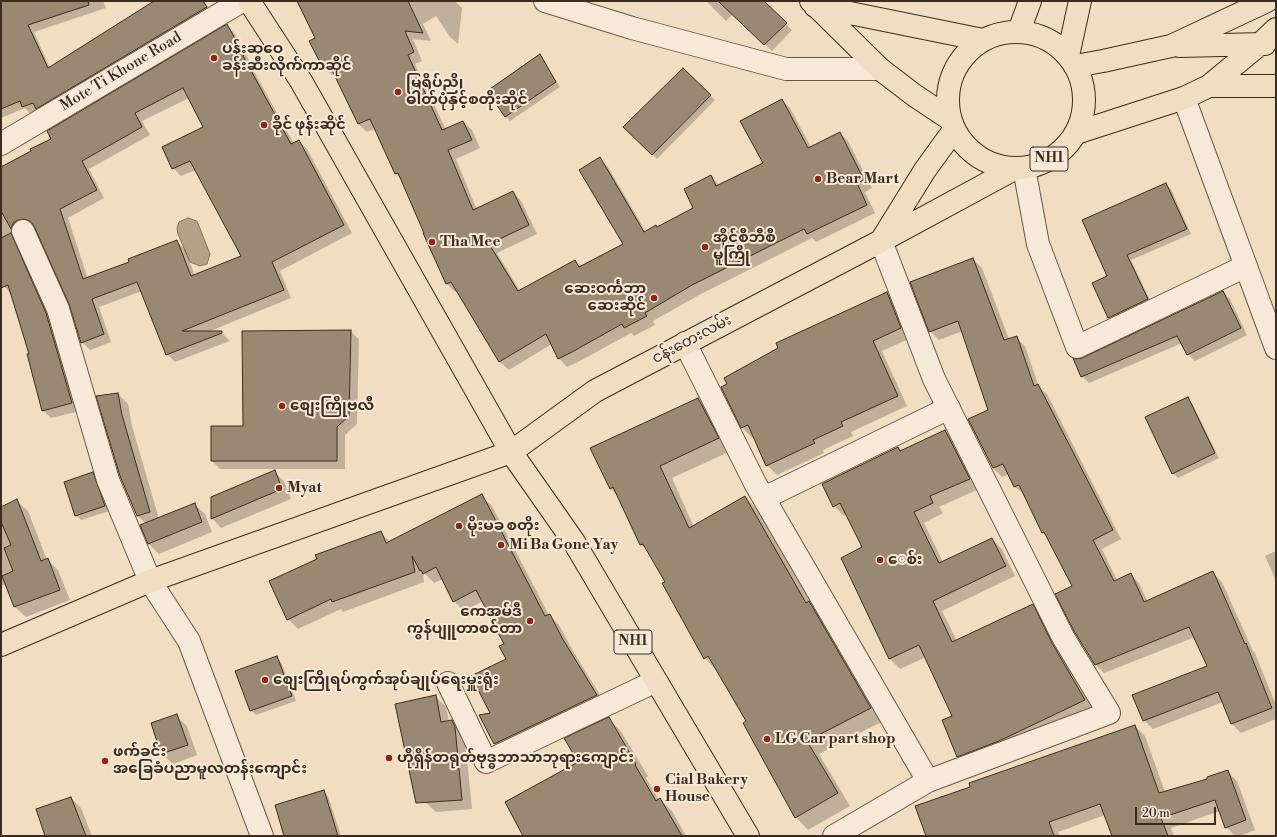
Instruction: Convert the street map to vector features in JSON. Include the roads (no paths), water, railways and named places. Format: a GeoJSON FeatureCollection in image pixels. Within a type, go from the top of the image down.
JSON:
{"type":"FeatureCollection","features":[{"type":"Feature","properties":{"kind":"main road"},"geometry":{"type":"LineString","coordinates":[[249,1],[301,82],[511,452]]}},
{"type":"Feature","properties":{"kind":"main road"},"geometry":{"type":"LineString","coordinates":[[1019,31],[1030,1]]}},
{"type":"Feature","properties":{"kind":"main road"},"geometry":{"type":"LineString","coordinates":[[1080,1],[1072,61],[1103,61],[1171,46],[1268,44]]}},
{"type":"Feature","properties":{"kind":"main road"},"geometry":{"type":"LineString","coordinates":[[1171,46],[1267,1]]}},
{"type":"Feature","properties":{"kind":"main road"},"geometry":{"type":"LineString","coordinates":[[813,4],[880,69],[952,124],[881,241]]}},
{"type":"Feature","properties":{"kind":"main road"},"geometry":{"type":"LineString","coordinates":[[813,4],[983,40]]}},
{"type":"Feature","properties":{"kind":"main road"},"geometry":{"type":"LineString","coordinates":[[1076,133],[1184,98],[1208,86],[1268,44],[1276,29]]}},
{"type":"Feature","properties":{"kind":"main road","name":"NH1"},"geometry":{"type":"LineString","coordinates":[[1019,31],[1038,35],[1054,44],[1072,61],[1082,82],[1085,99],[1082,117],[1076,133],[1067,146],[1054,157],[1040,164],[1020,168],[991,164],[969,150],[952,124],[948,89],[960,60],[983,40],[1001,33],[1019,31]]}},
{"type":"Feature","properties":{"kind":"main road"},"geometry":{"type":"LineString","coordinates":[[1208,86],[1276,86]]}},
{"type":"Feature","properties":{"kind":"main road","name":"ငန်းတေးလမ်း"},"geometry":{"type":"LineString","coordinates":[[1,645],[150,581],[511,452],[595,391],[1020,168]]}},
{"type":"Feature","properties":{"kind":"main road","name":"NH1"},"geometry":{"type":"LineString","coordinates":[[511,452],[574,542],[748,836]]}},
{"type":"Feature","properties":{"kind":"street","name":"Mote Ti Khone Road"},"geometry":{"type":"LineString","coordinates":[[1,144],[242,1]]}},
{"type":"Feature","properties":{"kind":"street"},"geometry":{"type":"LineString","coordinates":[[545,1],[632,28],[786,69],[880,69]]}},
{"type":"Feature","properties":{"kind":"street"},"geometry":{"type":"LineString","coordinates":[[1184,98],[1276,348]]}},
{"type":"Feature","properties":{"kind":"street"},"geometry":{"type":"LineString","coordinates":[[1020,168],[1038,244],[1077,347],[1246,266]]}},
{"type":"Feature","properties":{"kind":"street"},"geometry":{"type":"LineString","coordinates":[[23,231],[58,309],[108,480],[150,581],[189,641],[262,836]]}},
{"type":"Feature","properties":{"kind":"street"},"geometry":{"type":"LineString","coordinates":[[834,836],[928,781],[1109,714],[1063,637],[934,378],[881,241]]}},
{"type":"Feature","properties":{"kind":"street"},"geometry":{"type":"LineString","coordinates":[[685,343],[755,483],[928,781]]}},
{"type":"Feature","properties":{"kind":"street"},"geometry":{"type":"LineString","coordinates":[[764,498],[949,408]]}},
{"type":"Feature","properties":{"kind":"street"},"geometry":{"type":"LineString","coordinates":[[448,683],[486,762],[656,681]]}},
{"type":"Feature","properties":{"kind":"place","name":"ပန်းဆုဝေ ခန်းဆီးလိုက်ကာဆိုင်"},"geometry":{"type":"Point","coordinates":[214,58]}},
{"type":"Feature","properties":{"kind":"place","name":"မြရိပ်ညို ဓါတ်ပုံနှင့်စတိုးဆိုင်"},"geometry":{"type":"Point","coordinates":[398,92]}},
{"type":"Feature","properties":{"kind":"place","name":"ခိုင် ဖုန်းဆိုင်"},"geometry":{"type":"Point","coordinates":[264,125]}},
{"type":"Feature","properties":{"kind":"place","name":"Bear Mart"},"geometry":{"type":"Point","coordinates":[818,179]}},
{"type":"Feature","properties":{"kind":"place","name":"Tha Mee"},"geometry":{"type":"Point","coordinates":[432,242]}},
{"type":"Feature","properties":{"kind":"place","name":"အိုင်စီဘီစီ မူကြို"},"geometry":{"type":"Point","coordinates":[705,247]}},
{"type":"Feature","properties":{"kind":"place","name":"ဆေးဝင်္ကဘာ ဆေးဆိုင်"},"geometry":{"type":"Point","coordinates":[654,298]}},
{"type":"Feature","properties":{"kind":"place","name":"စျေးကြိုဗလီ"},"geometry":{"type":"Point","coordinates":[282,406]}},
{"type":"Feature","properties":{"kind":"place","name":"Myat"},"geometry":{"type":"Point","coordinates":[279,488]}},
{"type":"Feature","properties":{"kind":"place","name":"မိုးမခ စတိုး"},"geometry":{"type":"Point","coordinates":[459,526]}},
{"type":"Feature","properties":{"kind":"place","name":"Mi Ba Gone Yay"},"geometry":{"type":"Point","coordinates":[501,545]}},
{"type":"Feature","properties":{"kind":"place","name":"ေစ်း"},"geometry":{"type":"Point","coordinates":[880,560]}},
{"type":"Feature","properties":{"kind":"place","name":"ကေအမ်ဒီ ကွန်ပျူတာစင်တာ"},"geometry":{"type":"Point","coordinates":[530,621]}},
{"type":"Feature","properties":{"kind":"place","name":"စျေးကြိုရပ်ကွက်အုပ်ချုပ်ရေးမှူးရုံး"},"geometry":{"type":"Point","coordinates":[265,680]}},
{"type":"Feature","properties":{"kind":"place","name":"LG Car part shop"},"geometry":{"type":"Point","coordinates":[767,739]}},
{"type":"Feature","properties":{"kind":"place","name":"ဟိုရှိန်တရုတ်ဗုဒ္ဓဘာသာဘုရားကျောင်း"},"geometry":{"type":"Point","coordinates":[389,758]}},
{"type":"Feature","properties":{"kind":"place","name":"ဖက်ခင်း အခြေခံပညာမူလတန်းကျောင်း"},"geometry":{"type":"Point","coordinates":[105,761]}},
{"type":"Feature","properties":{"kind":"place","name":"Cial Bakery House"},"geometry":{"type":"Point","coordinates":[657,789]}}]}
